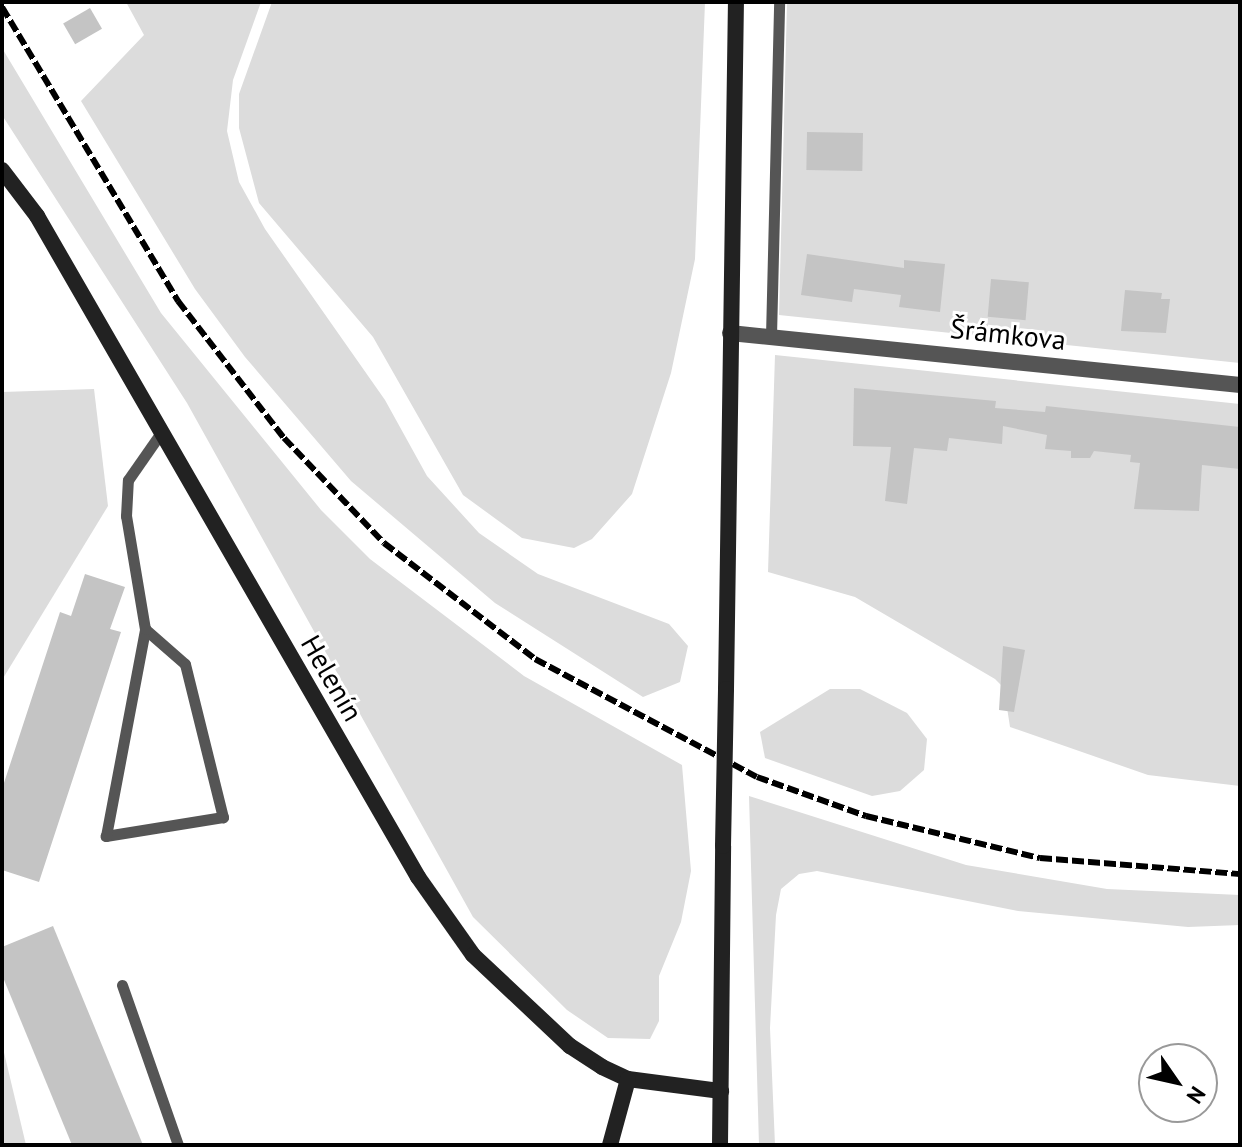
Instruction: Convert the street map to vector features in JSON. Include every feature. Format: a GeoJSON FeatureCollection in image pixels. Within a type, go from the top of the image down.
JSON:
{"type":"FeatureCollection","features":[{"type":"Feature","properties":{"kind":"street"},"geometry":{"type":"LineString","coordinates":[[720,1145],[736,2]]}},
{"type":"Feature","properties":{"kind":"street","name":"Helenín"},"geometry":{"type":"LineString","coordinates":[[2,170],[37,216],[418,877],[473,955],[570,1046],[628,1079],[721,1091]]}},
{"type":"Feature","properties":{"kind":"street","name":"Šrámkova"},"geometry":{"type":"LineString","coordinates":[[730,333],[1240,385]]}},
{"type":"Feature","properties":{"kind":"street"},"geometry":{"type":"LineString","coordinates":[[610,1145],[628,1079]]}},
{"type":"Feature","properties":{"kind":"lane"},"geometry":{"type":"LineString","coordinates":[[771,336],[779,2]]}},
{"type":"Feature","properties":{"kind":"lane"},"geometry":{"type":"LineString","coordinates":[[145,629],[185,664],[223,817],[106,836],[145,629],[126,516],[128,480],[160,434]]}},
{"type":"Feature","properties":{"kind":"lane"},"geometry":{"type":"LineString","coordinates":[[122,985],[178,1145]]}},
{"type":"Feature","properties":{"kind":"shaded area"},"geometry":{"type":"Polygon","coordinates":[[[126,2],[261,2],[233,80],[227,131],[239,182],[265,229],[385,400],[427,476],[479,533],[538,574],[669,624],[688,646],[680,682],[643,697],[495,603],[351,481],[245,357],[195,289],[81,101],[144,35],[126,2]]]}},
{"type":"Feature","properties":{"kind":"shaded area"},"geometry":{"type":"Polygon","coordinates":[[[272,2],[705,2],[695,259],[671,373],[632,494],[592,539],[574,548],[522,538],[463,495],[373,337],[259,203],[239,128],[239,94],[272,2]]]}},
{"type":"Feature","properties":{"kind":"shaded area"},"geometry":{"type":"Polygon","coordinates":[[[787,2],[1240,2],[1240,363],[779,315],[787,2]]]}},
{"type":"Feature","properties":{"kind":"shaded area"},"geometry":{"type":"Polygon","coordinates":[[[2,48],[161,313],[321,510],[370,559],[524,676],[682,765],[691,871],[681,922],[659,976],[659,1021],[650,1039],[608,1038],[567,1010],[473,917],[187,403],[2,115],[2,48]]]}},
{"type":"Feature","properties":{"kind":"shaded area"},"geometry":{"type":"Polygon","coordinates":[[[775,355],[1240,404],[1240,786],[1148,775],[1010,727],[1004,688],[995,679],[855,597],[768,572],[775,355]]]}},
{"type":"Feature","properties":{"kind":"shaded area"},"geometry":{"type":"Polygon","coordinates":[[[94,389],[108,506],[2,680],[2,392],[94,389]]]}},
{"type":"Feature","properties":{"kind":"shaded area"},"geometry":{"type":"Polygon","coordinates":[[[830,689],[860,689],[907,713],[927,739],[924,770],[900,791],[872,796],[765,758],[760,732],[830,689]]]}},
{"type":"Feature","properties":{"kind":"shaded area"},"geometry":{"type":"Polygon","coordinates":[[[749,796],[966,865],[1107,889],[1240,895],[1240,925],[1188,927],[1018,911],[817,871],[799,874],[781,889],[776,915],[770,1028],[775,1145],[759,1145],[749,796]]]}},
{"type":"Feature","properties":{"kind":"shaded area"},"geometry":{"type":"Polygon","coordinates":[[[2,1044],[26,1145],[2,1145],[2,1044]]]}},
{"type":"Feature","properties":{"kind":"building"},"geometry":{"type":"Polygon","coordinates":[[[90,8],[102,29],[75,44],[63,24],[90,8]]]}},
{"type":"Feature","properties":{"kind":"building"},"geometry":{"type":"Polygon","coordinates":[[[807,132],[863,133],[862,171],[806,170],[807,132]]]}},
{"type":"Feature","properties":{"kind":"building"},"geometry":{"type":"Polygon","coordinates":[[[807,254],[904,268],[904,260],[945,264],[940,312],[899,307],[901,295],[854,289],[852,302],[801,295],[807,254]]]}},
{"type":"Feature","properties":{"kind":"building"},"geometry":{"type":"Polygon","coordinates":[[[991,279],[1029,282],[1026,320],[988,317],[991,279]]]}},
{"type":"Feature","properties":{"kind":"building"},"geometry":{"type":"Polygon","coordinates":[[[1125,290],[1162,293],[1161,299],[1170,299],[1166,333],[1121,331],[1125,290]]]}},
{"type":"Feature","properties":{"kind":"building"},"geometry":{"type":"Polygon","coordinates":[[[854,388],[996,401],[995,408],[1045,412],[1046,406],[1240,427],[1240,469],[1202,465],[1199,511],[1134,509],[1140,463],[1130,462],[1131,455],[1094,451],[1090,458],[1071,458],[1071,451],[1045,449],[1047,435],[1003,426],[1002,444],[949,438],[947,451],[914,448],[907,504],[885,501],[891,447],[853,446],[854,388]]]}},
{"type":"Feature","properties":{"kind":"building"},"geometry":{"type":"Polygon","coordinates":[[[85,574],[125,587],[110,629],[121,632],[39,882],[2,870],[2,789],[60,612],[71,616],[85,574]]]}},
{"type":"Feature","properties":{"kind":"building"},"geometry":{"type":"Polygon","coordinates":[[[1003,646],[1025,650],[1014,712],[999,710],[1003,646]]]}},
{"type":"Feature","properties":{"kind":"building"},"geometry":{"type":"Polygon","coordinates":[[[53,926],[143,1145],[72,1145],[2,975],[2,947],[53,926]]]}},
{"type":"Feature","properties":{"kind":"railway"},"geometry":{"type":"LineString","coordinates":[[2,7],[178,301],[284,438],[384,543],[535,659],[757,777],[866,816],[1040,858],[1240,874]]}}]}
